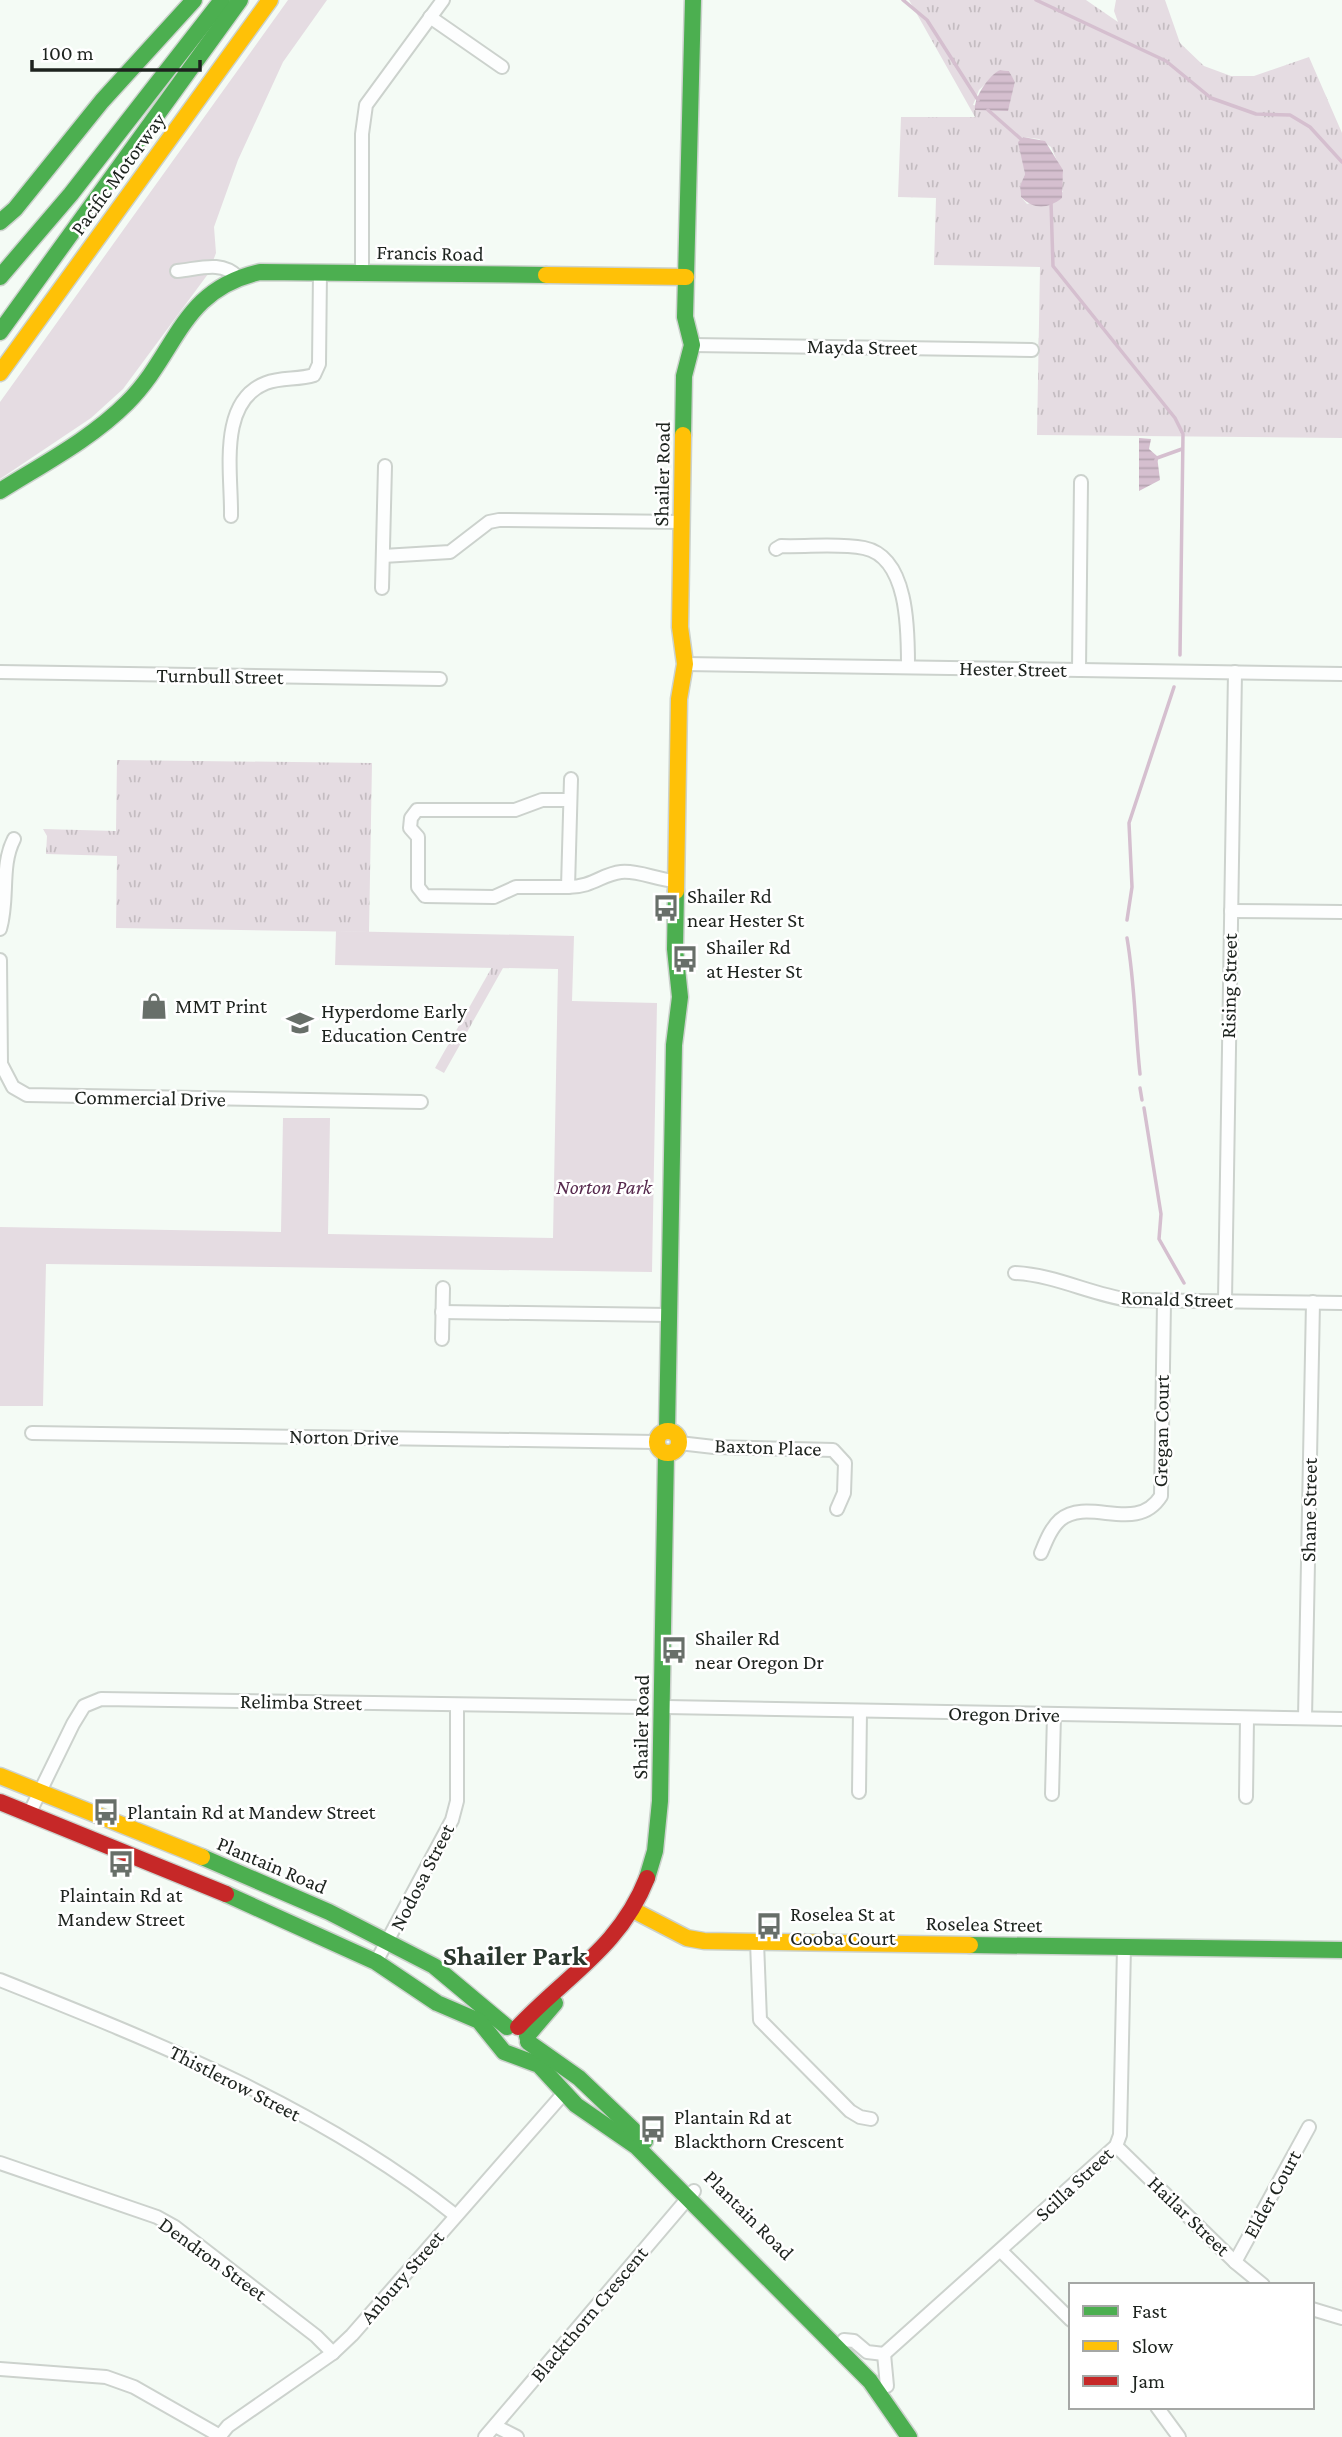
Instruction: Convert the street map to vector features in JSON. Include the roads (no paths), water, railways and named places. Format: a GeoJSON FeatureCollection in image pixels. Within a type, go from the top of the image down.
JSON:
{"type":"FeatureCollection","features":[{"type":"Feature","properties":{"kind":"main road"},"geometry":{"type":"LineString","coordinates":[[0,222],[33,187],[102,102],[194,0]]}},
{"type":"Feature","properties":{"kind":"main road"},"geometry":{"type":"LineString","coordinates":[[0,277],[71,194],[222,0]]}},
{"type":"Feature","properties":{"kind":"main road","name":"Pacific Motorway"},"geometry":{"type":"LineString","coordinates":[[0,332],[240,0]]}},
{"type":"Feature","properties":{"kind":"main road","name":"Pacific Motorway"},"geometry":{"type":"LineString","coordinates":[[0,373],[270,0]]}},
{"type":"Feature","properties":{"kind":"main road","name":"Shailer Road"},"geometry":{"type":"LineString","coordinates":[[520,2033],[607,1945],[633,1909],[650,1874],[658,1842],[661,1737],[666,1707],[662,1683],[674,1045],[679,1030],[680,1003],[675,949],[679,699],[685,663],[680,627],[684,376],[692,345],[685,317],[693,0]]}},
{"type":"Feature","properties":{"kind":"main road"},"geometry":{"type":"LineString","coordinates":[[0,209],[33,187]]}},
{"type":"Feature","properties":{"kind":"main road","name":"Francis Road"},"geometry":{"type":"LineString","coordinates":[[238,277],[260,272],[320,272],[686,277]]}},
{"type":"Feature","properties":{"kind":"main road"},"geometry":{"type":"LineString","coordinates":[[0,491],[113,416],[145,380],[196,305],[206,294],[238,277]]}},
{"type":"Feature","properties":{"kind":"main road","name":"Plantain Road"},"geometry":{"type":"LineString","coordinates":[[0,1776],[299,1897],[451,1977],[486,2013],[520,2033],[600,2096],[870,2381],[909,2437]]}},
{"type":"Feature","properties":{"kind":"main road","name":"Plantain Road"},"geometry":{"type":"LineString","coordinates":[[0,1802],[273,1913],[376,1962],[437,2003],[479,2021],[499,2044]]}},
{"type":"Feature","properties":{"kind":"main road","name":"Roselea Street"},"geometry":{"type":"LineString","coordinates":[[633,1909],[687,1938],[757,1942],[1342,1950]]}},
{"type":"Feature","properties":{"kind":"main road"},"geometry":{"type":"LineString","coordinates":[[520,2033],[524,2050],[513,2056],[503,2052],[499,2044],[500,2034],[520,2033]]}},
{"type":"Feature","properties":{"kind":"main road","name":"Plantain Road"},"geometry":{"type":"LineString","coordinates":[[513,2056],[539,2065],[576,2105],[637,2147],[691,2195],[844,2340],[887,2386],[921,2437]]}},
{"type":"Feature","properties":{"kind":"street"},"geometry":{"type":"LineString","coordinates":[[362,273],[363,118],[366,105],[443,0]]}},
{"type":"Feature","properties":{"kind":"street"},"geometry":{"type":"LineString","coordinates":[[430,17],[502,67]]}},
{"type":"Feature","properties":{"kind":"street","name":"Francis Road"},"geometry":{"type":"LineString","coordinates":[[177,271],[221,266],[228,267],[238,277]]}},
{"type":"Feature","properties":{"kind":"street"},"geometry":{"type":"LineString","coordinates":[[231,516],[232,422],[238,406],[265,383],[314,375],[319,364],[320,272]]}},
{"type":"Feature","properties":{"kind":"street","name":"Mayda Street"},"geometry":{"type":"LineString","coordinates":[[692,345],[1032,350]]}},
{"type":"Feature","properties":{"kind":"street"},"geometry":{"type":"LineString","coordinates":[[383,588],[385,466]]}},
{"type":"Feature","properties":{"kind":"street"},"geometry":{"type":"LineString","coordinates":[[1079,670],[1082,482]]}},
{"type":"Feature","properties":{"kind":"street"},"geometry":{"type":"LineString","coordinates":[[383,556],[450,552],[489,522],[499,520],[683,522]]}},
{"type":"Feature","properties":{"kind":"street"},"geometry":{"type":"LineString","coordinates":[[776,549],[781,546],[862,548],[886,561],[906,602],[908,667]]}},
{"type":"Feature","properties":{"kind":"street","name":"Hester Street"},"geometry":{"type":"LineString","coordinates":[[685,663],[1342,674]]}},
{"type":"Feature","properties":{"kind":"street","name":"Rising Street"},"geometry":{"type":"LineString","coordinates":[[1224,1300],[1235,672]]}},
{"type":"Feature","properties":{"kind":"street","name":"Turnbull Street"},"geometry":{"type":"LineString","coordinates":[[0,673],[440,679]]}},
{"type":"Feature","properties":{"kind":"street"},"geometry":{"type":"LineString","coordinates":[[568,887],[571,779]]}},
{"type":"Feature","properties":{"kind":"street"},"geometry":{"type":"LineString","coordinates":[[569,800],[542,800],[515,810],[417,810],[411,817],[410,828],[418,837],[418,887],[425,896],[494,897],[516,887],[584,887],[624,872],[676,881]]}},
{"type":"Feature","properties":{"kind":"street"},"geometry":{"type":"LineString","coordinates":[[0,929],[4,916],[5,853],[14,839]]}},
{"type":"Feature","properties":{"kind":"street"},"geometry":{"type":"LineString","coordinates":[[1231,911],[1342,912]]}},
{"type":"Feature","properties":{"kind":"street","name":"Commercial Drive"},"geometry":{"type":"LineString","coordinates":[[0,960],[1,1065],[13,1087],[27,1095],[421,1102]]}},
{"type":"Feature","properties":{"kind":"street","name":"Ronald Street"},"geometry":{"type":"LineString","coordinates":[[1015,1273],[1040,1274],[1103,1296],[1164,1302],[1224,1300],[1342,1303]]}},
{"type":"Feature","properties":{"kind":"street"},"geometry":{"type":"LineString","coordinates":[[442,1339],[443,1288]]}},
{"type":"Feature","properties":{"kind":"street","name":"Gregan Court"},"geometry":{"type":"LineString","coordinates":[[1041,1552],[1052,1530],[1062,1518],[1076,1514],[1140,1513],[1153,1508],[1161,1496],[1164,1302]]}},
{"type":"Feature","properties":{"kind":"street","name":"Shane Street"},"geometry":{"type":"LineString","coordinates":[[1305,1718],[1313,1302]]}},
{"type":"Feature","properties":{"kind":"street"},"geometry":{"type":"LineString","coordinates":[[442,1312],[669,1315]]}},
{"type":"Feature","properties":{"kind":"street","name":"Norton Drive"},"geometry":{"type":"LineString","coordinates":[[33,1433],[667,1442]]}},
{"type":"Feature","properties":{"kind":"street","name":"Baxton Place"},"geometry":{"type":"LineString","coordinates":[[667,1442],[714,1447],[833,1450],[845,1463],[844,1493],[837,1509]]}},
{"type":"Feature","properties":{"kind":"street","name":"Relimba Street"},"geometry":{"type":"LineString","coordinates":[[29,1814],[84,1706],[101,1699],[641,1707]]}},
{"type":"Feature","properties":{"kind":"street","name":"Nodosa Street"},"geometry":{"type":"LineString","coordinates":[[376,1962],[452,1821],[457,1801],[457,1705]]}},
{"type":"Feature","properties":{"kind":"street","name":"Oregon Drive"},"geometry":{"type":"LineString","coordinates":[[666,1707],[1342,1719]]}},
{"type":"Feature","properties":{"kind":"street"},"geometry":{"type":"LineString","coordinates":[[859,1791],[860,1711]]}},
{"type":"Feature","properties":{"kind":"street"},"geometry":{"type":"LineString","coordinates":[[1052,1794],[1054,1715]]}},
{"type":"Feature","properties":{"kind":"street"},"geometry":{"type":"LineString","coordinates":[[1246,1797],[1247,1718]]}},
{"type":"Feature","properties":{"kind":"street"},"geometry":{"type":"LineString","coordinates":[[757,1942],[761,2020],[850,2110],[860,2117],[871,2119]]}},
{"type":"Feature","properties":{"kind":"street","name":"Scilla Street"},"geometry":{"type":"LineString","coordinates":[[884,2354],[1116,2146],[1120,2135],[1125,1947]]}},
{"type":"Feature","properties":{"kind":"street","name":"Thistlerow Street"},"geometry":{"type":"LineString","coordinates":[[0,1980],[198,2061],[350,2143],[455,2215]]}},
{"type":"Feature","properties":{"kind":"street","name":"Anbury Street"},"geometry":{"type":"LineString","coordinates":[[220,2437],[228,2426],[333,2353],[352,2335],[564,2093]]}},
{"type":"Feature","properties":{"kind":"street","name":"Elder Court"},"geometry":{"type":"LineString","coordinates":[[1235,2262],[1309,2127]]}},
{"type":"Feature","properties":{"kind":"street","name":"Hailar Street"},"geometry":{"type":"LineString","coordinates":[[1116,2146],[1235,2262],[1261,2283]]}},
{"type":"Feature","properties":{"kind":"street","name":"Dendron Street"},"geometry":{"type":"LineString","coordinates":[[0,2164],[157,2217],[175,2227],[316,2336],[333,2353]]}},
{"type":"Feature","properties":{"kind":"street","name":"Blackthorn Crescent"},"geometry":{"type":"LineString","coordinates":[[485,2437],[691,2195]]}},
{"type":"Feature","properties":{"kind":"street"},"geometry":{"type":"LineString","coordinates":[[1001,2251],[1069,2318]]}},
{"type":"Feature","properties":{"kind":"street"},"geometry":{"type":"LineString","coordinates":[[1314,2310],[1342,2318]]}},
{"type":"Feature","properties":{"kind":"street"},"geometry":{"type":"LineString","coordinates":[[844,2340],[854,2342],[867,2352],[884,2354],[887,2386]]}},
{"type":"Feature","properties":{"kind":"street"},"geometry":{"type":"LineString","coordinates":[[0,2369],[106,2377],[134,2387],[220,2437]]}},
{"type":"Feature","properties":{"kind":"street"},"geometry":{"type":"LineString","coordinates":[[1159,2409],[1180,2437]]}},
{"type":"Feature","properties":{"kind":"street"},"geometry":{"type":"LineString","coordinates":[[495,2426],[517,2437]]}},
{"type":"Feature","properties":{"kind":"waterway"},"geometry":{"type":"LineString","coordinates":[[903,0],[927,20],[978,100]]}},
{"type":"Feature","properties":{"kind":"waterway"},"geometry":{"type":"LineString","coordinates":[[1036,0],[1166,61],[1211,98],[1256,114],[1290,115],[1310,127],[1342,162]]}},
{"type":"Feature","properties":{"kind":"waterway"},"geometry":{"type":"LineString","coordinates":[[988,110],[1022,140]]}},
{"type":"Feature","properties":{"kind":"waterway"},"geometry":{"type":"LineString","coordinates":[[1051,202],[1053,266],[1175,418],[1183,434],[1180,655]]}},
{"type":"Feature","properties":{"kind":"waterway"},"geometry":{"type":"LineString","coordinates":[[1155,462],[1157,458],[1182,449]]}},
{"type":"Feature","properties":{"kind":"waterway"},"geometry":{"type":"LineString","coordinates":[[1127,920],[1132,887],[1129,823],[1174,687]]}},
{"type":"Feature","properties":{"kind":"waterway"},"geometry":{"type":"LineString","coordinates":[[1127,938],[1140,1074]]}},
{"type":"Feature","properties":{"kind":"waterway"},"geometry":{"type":"LineString","coordinates":[[1140,1088],[1142,1100]]}},
{"type":"Feature","properties":{"kind":"waterway"},"geometry":{"type":"LineString","coordinates":[[1144,1108],[1161,1214],[1159,1239],[1184,1283]]}},
{"type":"Feature","properties":{"kind":"place","name":"Shailer Rd near Hester St"},"geometry":{"type":"Point","coordinates":[666,908]}},
{"type":"Feature","properties":{"kind":"place","name":"Shailer Rd at Hester St"},"geometry":{"type":"Point","coordinates":[685,959]}},
{"type":"Feature","properties":{"kind":"place","name":"MMT Print"},"geometry":{"type":"Point","coordinates":[154,1006]}},
{"type":"Feature","properties":{"kind":"place","name":"Hyperdome Early Education Centre"},"geometry":{"type":"Point","coordinates":[300,1023]}},
{"type":"Feature","properties":{"kind":"place","name":"Shailer Rd near Oregon Dr"},"geometry":{"type":"Point","coordinates":[674,1650]}},
{"type":"Feature","properties":{"kind":"place","name":"Plantain Rd at Mandew Street"},"geometry":{"type":"Point","coordinates":[106,1812]}},
{"type":"Feature","properties":{"kind":"place","name":"Plaintain Rd at Mandew Street"},"geometry":{"type":"Point","coordinates":[121,1864]}},
{"type":"Feature","properties":{"kind":"place","name":"Roselea St at Cooba Court"},"geometry":{"type":"Point","coordinates":[769,1926]}},
{"type":"Feature","properties":{"kind":"place","name":"Plantain Rd at Blackthorn Crescent"},"geometry":{"type":"Point","coordinates":[653,2129]}},
{"type":"Feature","properties":{"kind":"district","name":"Shailer Park"},"geometry":{"type":"Point","coordinates":[515,1955]}},
{"type":"Feature","properties":{"kind":"park label","name":"Norton Park"},"geometry":{"type":"Point","coordinates":[604,1187]}}]}
